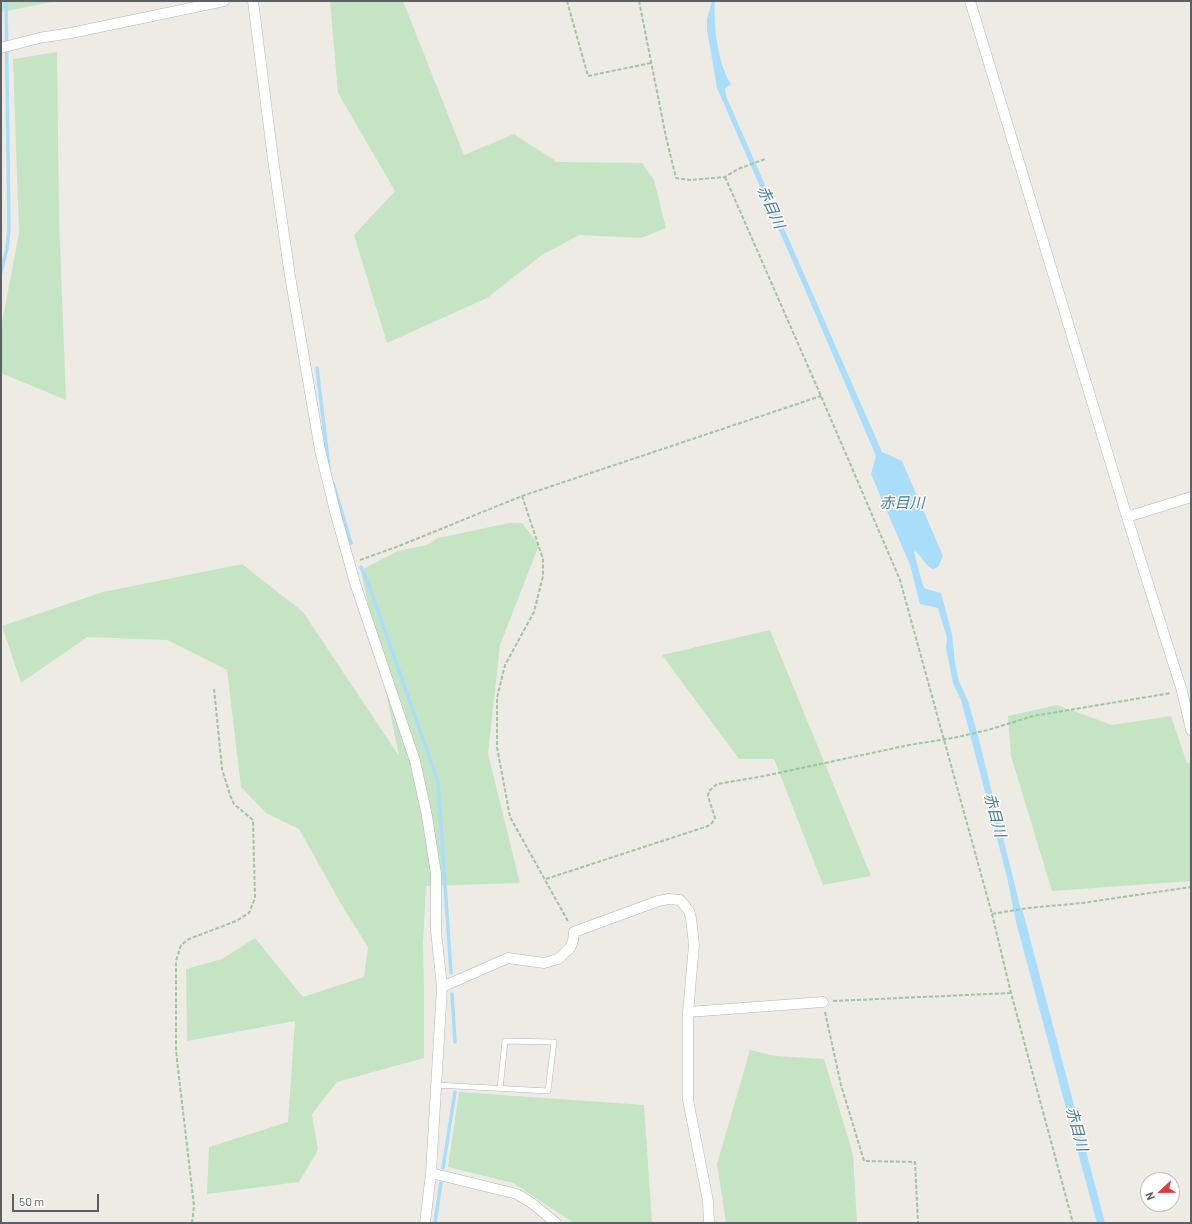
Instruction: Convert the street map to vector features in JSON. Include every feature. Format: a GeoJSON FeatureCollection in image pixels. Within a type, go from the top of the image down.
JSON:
{"type":"FeatureCollection","features":[{"type":"Feature","properties":{"kind":"street"},"geometry":{"type":"LineString","coordinates":[[1,48],[39,38],[71,33],[224,1]]}},
{"type":"Feature","properties":{"kind":"street"},"geometry":{"type":"LineString","coordinates":[[253,1],[273,159],[290,276],[320,450],[355,584],[415,761],[427,816],[436,874],[436,931],[442,987],[431,1173],[425,1223]]}},
{"type":"Feature","properties":{"kind":"street"},"geometry":{"type":"LineString","coordinates":[[970,1],[1127,517],[1187,692],[1191,730]]}},
{"type":"Feature","properties":{"kind":"street"},"geometry":{"type":"LineString","coordinates":[[1127,517],[1191,497]]}},
{"type":"Feature","properties":{"kind":"street"},"geometry":{"type":"LineString","coordinates":[[442,987],[508,958],[544,963],[558,959],[570,948],[573,941],[574,932],[658,901],[669,899],[680,900],[689,911],[694,945],[688,1012],[688,1100],[708,1201],[709,1223]]}},
{"type":"Feature","properties":{"kind":"street"},"geometry":{"type":"LineString","coordinates":[[688,1012],[823,1002]]}},
{"type":"Feature","properties":{"kind":"street"},"geometry":{"type":"LineString","coordinates":[[431,1173],[517,1194],[533,1204],[556,1223]]}},
{"type":"Feature","properties":{"kind":"lane"},"geometry":{"type":"LineString","coordinates":[[436,1085],[500,1089],[548,1091],[554,1042],[505,1041],[500,1089]]}},
{"type":"Feature","properties":{"kind":"path"},"geometry":{"type":"LineString","coordinates":[[566,1],[588,76],[651,63]]}},
{"type":"Feature","properties":{"kind":"path"},"geometry":{"type":"LineString","coordinates":[[639,1],[666,137],[676,178],[690,180],[725,177],[738,169],[765,159]]}},
{"type":"Feature","properties":{"kind":"path"},"geometry":{"type":"LineString","coordinates":[[725,177],[900,580],[992,914],[1011,993],[1072,1223]]}},
{"type":"Feature","properties":{"kind":"path"},"geometry":{"type":"LineString","coordinates":[[349,563],[399,546],[522,496],[821,396]]}},
{"type":"Feature","properties":{"kind":"path"},"geometry":{"type":"LineString","coordinates":[[522,496],[543,559],[543,576],[534,612],[505,666],[496,698],[497,747],[510,817],[546,879],[574,932]]}},
{"type":"Feature","properties":{"kind":"path"},"geometry":{"type":"LineString","coordinates":[[192,1223],[194,1206],[176,1051],[176,961],[181,945],[189,939],[236,921],[249,913],[255,898],[253,820],[234,804],[222,769],[214,688]]}},
{"type":"Feature","properties":{"kind":"path"},"geometry":{"type":"LineString","coordinates":[[546,879],[708,826],[715,818],[708,796],[709,791],[717,784],[764,776],[909,745],[953,738],[988,730],[1033,716],[1187,692]]}},
{"type":"Feature","properties":{"kind":"path"},"geometry":{"type":"LineString","coordinates":[[992,914],[1028,908],[1082,903],[1191,887]]}},
{"type":"Feature","properties":{"kind":"path"},"geometry":{"type":"LineString","coordinates":[[918,1223],[915,1162],[864,1161],[841,1085],[823,1002],[1011,993]]}},
{"type":"Feature","properties":{"kind":"green space"},"geometry":{"type":"Polygon","coordinates":[[[1,1],[52,1],[52,2],[1,12],[1,1]]]}},
{"type":"Feature","properties":{"kind":"green space"},"geometry":{"type":"Polygon","coordinates":[[[330,1],[403,1],[464,155],[514,134],[557,162],[642,163],[654,180],[666,228],[641,238],[579,235],[542,255],[487,298],[387,343],[354,235],[395,191],[338,93],[330,1]]]}},
{"type":"Feature","properties":{"kind":"green space"},"geometry":{"type":"Polygon","coordinates":[[[57,52],[59,219],[66,400],[1,373],[1,328],[19,233],[13,59],[57,52]]]}},
{"type":"Feature","properties":{"kind":"green space"},"geometry":{"type":"Polygon","coordinates":[[[509,523],[522,523],[539,545],[500,645],[488,754],[520,883],[426,886],[423,943],[424,1058],[337,1082],[312,1114],[318,1150],[299,1182],[207,1194],[209,1147],[288,1122],[295,1021],[187,1041],[186,969],[222,959],[255,938],[303,997],[364,977],[368,947],[344,909],[299,829],[266,813],[241,787],[227,670],[167,640],[87,637],[21,683],[2,626],[103,592],[242,564],[303,612],[399,756],[361,570],[398,551],[427,545],[438,538],[509,523]]]}},
{"type":"Feature","properties":{"kind":"green space"},"geometry":{"type":"Polygon","coordinates":[[[770,630],[871,876],[823,885],[774,759],[739,759],[662,655],[770,630]]]}},
{"type":"Feature","properties":{"kind":"green space"},"geometry":{"type":"Polygon","coordinates":[[[1057,705],[1112,725],[1171,716],[1187,763],[1191,762],[1191,881],[1052,891],[1011,756],[1008,716],[1057,705]]]}},
{"type":"Feature","properties":{"kind":"green space"},"geometry":{"type":"Polygon","coordinates":[[[750,1050],[776,1056],[824,1059],[853,1154],[857,1223],[726,1223],[717,1164],[750,1050]]]}},
{"type":"Feature","properties":{"kind":"green space"},"geometry":{"type":"Polygon","coordinates":[[[459,1092],[644,1105],[652,1223],[574,1223],[513,1183],[448,1167],[459,1092]]]}},
{"type":"Feature","properties":{"kind":"water","name":"赤目川"},"geometry":{"type":"Polygon","coordinates":[[[712,1],[715,1],[717,44],[726,76],[731,84],[725,89],[726,96],[882,452],[902,461],[943,556],[938,567],[933,569],[928,566],[915,551],[914,552],[923,586],[926,589],[941,593],[952,634],[955,663],[959,681],[968,701],[978,736],[1020,906],[1023,912],[1105,1223],[1097,1223],[1016,922],[1007,877],[961,700],[953,683],[946,648],[947,638],[938,608],[920,604],[910,565],[871,474],[876,456],[717,88],[707,30],[707,19],[712,1]]]}},
{"type":"Feature","properties":{"kind":"waterway"},"geometry":{"type":"LineString","coordinates":[[1,272],[7,249],[9,229],[6,1]]}},
{"type":"Feature","properties":{"kind":"waterway"},"geometry":{"type":"LineString","coordinates":[[317,368],[329,468]]}},
{"type":"Feature","properties":{"kind":"waterway"},"geometry":{"type":"LineString","coordinates":[[333,483],[351,543]]}},
{"type":"Feature","properties":{"kind":"waterway"},"geometry":{"type":"LineString","coordinates":[[361,567],[370,588],[438,782],[451,973]]}},
{"type":"Feature","properties":{"kind":"waterway"},"geometry":{"type":"LineString","coordinates":[[452,994],[455,1042]]}},
{"type":"Feature","properties":{"kind":"waterway"},"geometry":{"type":"LineString","coordinates":[[443,1168],[455,1092]]}},
{"type":"Feature","properties":{"kind":"waterway"},"geometry":{"type":"LineString","coordinates":[[435,1223],[441,1183]]}}]}
